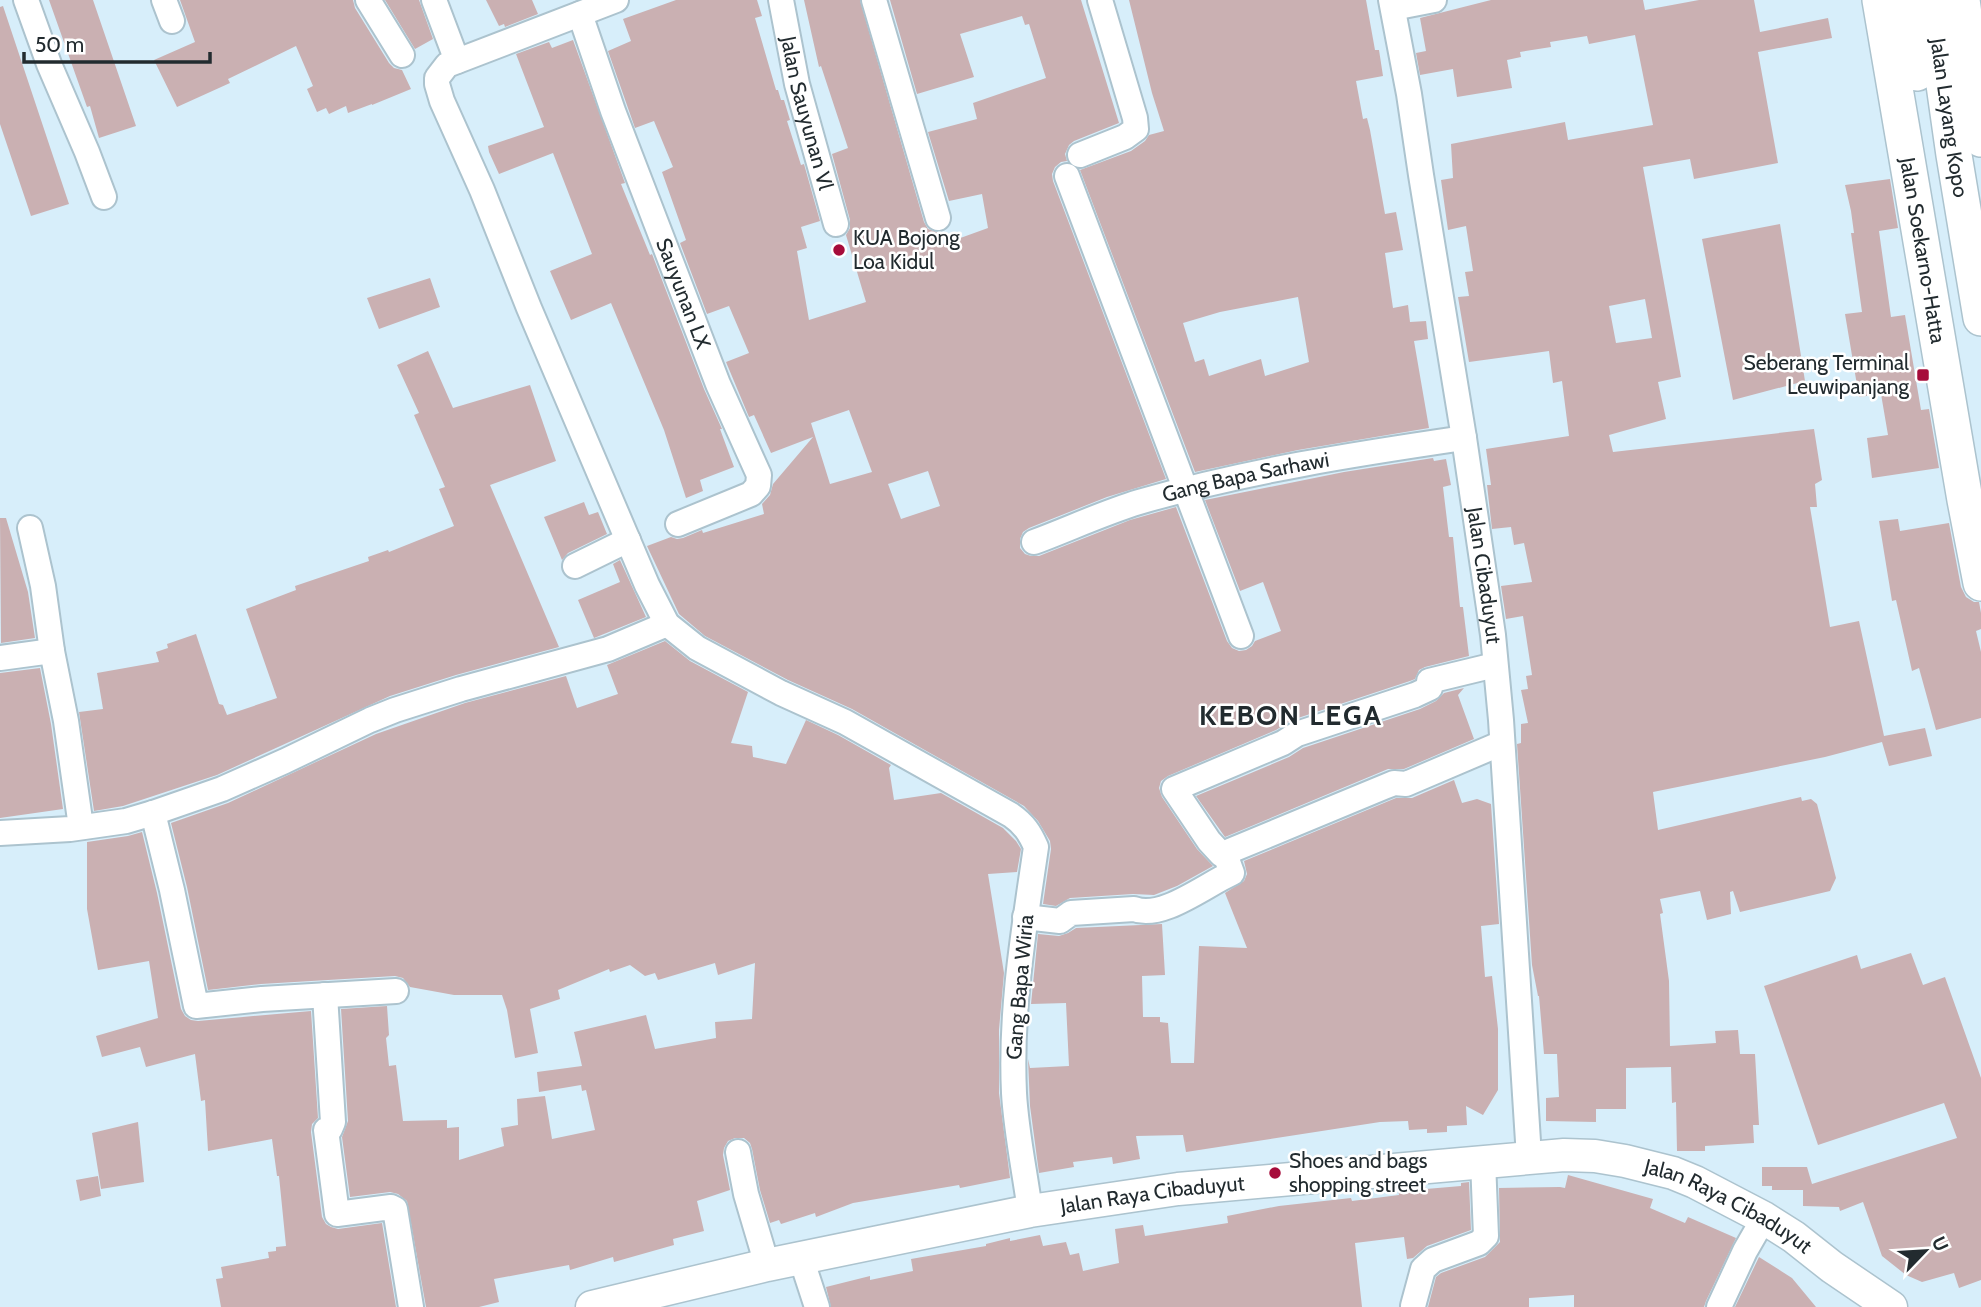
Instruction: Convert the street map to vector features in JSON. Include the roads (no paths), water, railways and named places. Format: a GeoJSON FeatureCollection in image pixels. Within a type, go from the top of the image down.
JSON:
{"type":"FeatureCollection","features":[{"type":"Feature","properties":{"kind":"highway","name":"Jalan Soekarno-Hatta"},"geometry":{"type":"LineString","coordinates":[[1880,0],[1981,583]]}},
{"type":"Feature","properties":{"kind":"highway","name":"Jalan Layang Kopo"},"geometry":{"type":"LineString","coordinates":[[1905,0],[1981,478]]}},
{"type":"Feature","properties":{"kind":"highway","name":"Jalan Layang Kopo"},"geometry":{"type":"LineString","coordinates":[[1932,0],[1981,318]]}},
{"type":"Feature","properties":{"kind":"highway"},"geometry":{"type":"LineString","coordinates":[[1962,0],[1981,139]]}},
{"type":"Feature","properties":{"kind":"main road","name":"Jalan Raya Cibaduyut"},"geometry":{"type":"LineString","coordinates":[[592,1307],[768,1265],[1030,1211],[1178,1189],[1564,1155],[1625,1161],[1695,1182],[1794,1237],[1891,1307]]}},
{"type":"Feature","properties":{"kind":"street"},"geometry":{"type":"LineString","coordinates":[[26,0],[49,64],[104,197]]}},
{"type":"Feature","properties":{"kind":"street"},"geometry":{"type":"LineString","coordinates":[[368,0],[402,55]]}},
{"type":"Feature","properties":{"kind":"street"},"geometry":{"type":"LineString","coordinates":[[434,0],[457,61]]}},
{"type":"Feature","properties":{"kind":"street"},"geometry":{"type":"LineString","coordinates":[[0,833],[81,827],[126,821],[153,813],[222,789],[395,710],[608,649],[667,624],[647,585],[436,84],[440,72],[447,65],[616,0]]}},
{"type":"Feature","properties":{"kind":"street","name":"Jalan Sauyunan Vl"},"geometry":{"type":"LineString","coordinates":[[781,0],[797,84],[836,224]]}},
{"type":"Feature","properties":{"kind":"street"},"geometry":{"type":"LineString","coordinates":[[874,0],[938,218]]}},
{"type":"Feature","properties":{"kind":"street"},"geometry":{"type":"LineString","coordinates":[[1080,155],[1125,137],[1136,129],[1100,0]]}},
{"type":"Feature","properties":{"kind":"street"},"geometry":{"type":"LineString","coordinates":[[1392,4],[1434,0]]}},
{"type":"Feature","properties":{"kind":"street","name":"Jalan Cibaduyut"},"geometry":{"type":"LineString","coordinates":[[1392,4],[1409,94],[1493,635],[1529,1157]]}},
{"type":"Feature","properties":{"kind":"street","name":"Sauyunan LX"},"geometry":{"type":"LineString","coordinates":[[580,14],[613,111],[713,371],[759,475],[758,486],[751,494],[678,524]]}},
{"type":"Feature","properties":{"kind":"street"},"geometry":{"type":"LineString","coordinates":[[1067,176],[1241,636]]}},
{"type":"Feature","properties":{"kind":"street","name":"Gang Bapa Sarhawi"},"geometry":{"type":"LineString","coordinates":[[1034,542],[1135,503],[1185,489],[1298,464],[1464,438]]}},
{"type":"Feature","properties":{"kind":"street"},"geometry":{"type":"LineString","coordinates":[[30,528],[43,586],[81,827]]}},
{"type":"Feature","properties":{"kind":"street"},"geometry":{"type":"LineString","coordinates":[[575,566],[628,540]]}},
{"type":"Feature","properties":{"kind":"street","name":"Gang Bapa Wiria"},"geometry":{"type":"LineString","coordinates":[[667,624],[697,648],[781,693],[845,722],[1012,815],[1030,834],[1036,847],[1014,1016],[1014,1095],[1030,1211]]}},
{"type":"Feature","properties":{"kind":"street"},"geometry":{"type":"LineString","coordinates":[[0,658],[52,651]]}},
{"type":"Feature","properties":{"kind":"street"},"geometry":{"type":"LineString","coordinates":[[1496,665],[1429,681],[1430,688],[1415,695],[1297,734],[1283,743],[1174,789],[1209,841],[1221,854],[1225,854],[1348,801],[1394,783],[1406,784],[1502,743]]}},
{"type":"Feature","properties":{"kind":"street"},"geometry":{"type":"LineString","coordinates":[[153,813],[196,1006],[396,991]]}},
{"type":"Feature","properties":{"kind":"street"},"geometry":{"type":"LineString","coordinates":[[1025,917],[1060,921],[1071,914],[1134,909],[1143,913],[1165,909],[1232,873],[1225,854]]}},
{"type":"Feature","properties":{"kind":"street"},"geometry":{"type":"LineString","coordinates":[[325,995],[333,1122],[330,1129],[326,1130],[337,1214],[395,1209],[411,1307]]}},
{"type":"Feature","properties":{"kind":"street"},"geometry":{"type":"LineString","coordinates":[[738,1152],[746,1194],[768,1265]]}},
{"type":"Feature","properties":{"kind":"street"},"geometry":{"type":"LineString","coordinates":[[1413,1306],[1423,1269],[1433,1260],[1479,1244],[1486,1236],[1483,1161]]}},
{"type":"Feature","properties":{"kind":"street"},"geometry":{"type":"LineString","coordinates":[[1719,1307],[1764,1218]]}},
{"type":"Feature","properties":{"kind":"street"},"geometry":{"type":"LineString","coordinates":[[801,1258],[817,1307]]}},
{"type":"Feature","properties":{"kind":"place","name":"KUA Bojong Loa Kidul"},"geometry":{"type":"Point","coordinates":[839,250]}},
{"type":"Feature","properties":{"kind":"place","name":"Seberang Terminal Leuwipanjang"},"geometry":{"type":"Point","coordinates":[1923,375]}},
{"type":"Feature","properties":{"kind":"place","name":"Shoes and bags shopping street"},"geometry":{"type":"Point","coordinates":[1275,1173]}},
{"type":"Feature","properties":{"kind":"district","name":"KEBON LEGA"},"geometry":{"type":"Point","coordinates":[1291,715]}}]}
